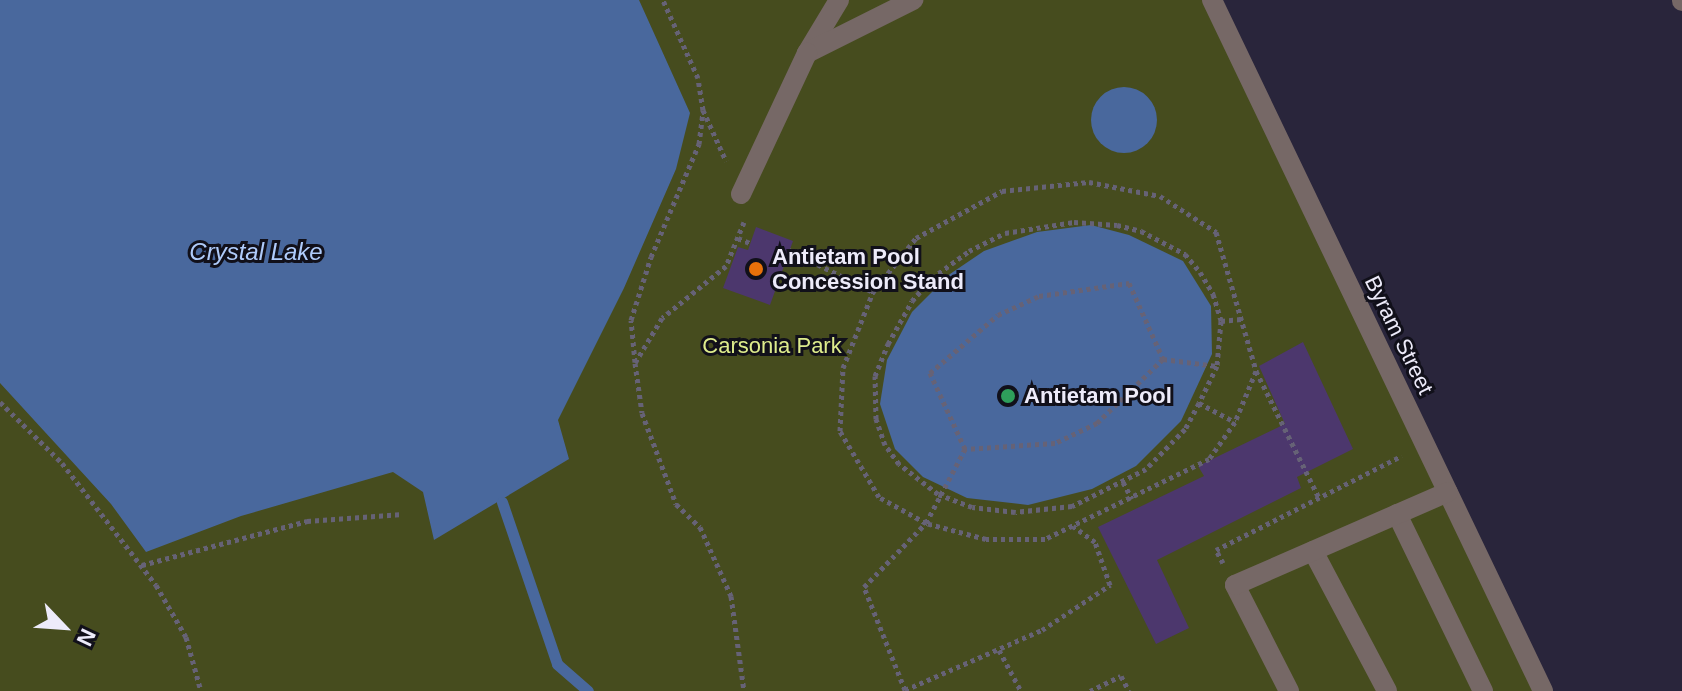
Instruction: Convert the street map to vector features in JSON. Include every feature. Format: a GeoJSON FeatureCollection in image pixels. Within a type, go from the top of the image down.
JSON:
{"type":"FeatureCollection","features":[{"type":"Feature","properties":{"kind":"street"},"geometry":{"type":"LineString","coordinates":[[741,194],[807,53],[839,0]]}},
{"type":"Feature","properties":{"kind":"street"},"geometry":{"type":"LineString","coordinates":[[807,53],[913,0]]}},
{"type":"Feature","properties":{"kind":"street","name":"Byram Street"},"geometry":{"type":"LineString","coordinates":[[1212,0],[1543,691]]}},
{"type":"Feature","properties":{"kind":"street"},"geometry":{"type":"LineString","coordinates":[[1289,691],[1235,585],[1448,492]]}},
{"type":"Feature","properties":{"kind":"street"},"geometry":{"type":"LineString","coordinates":[[1397,514],[1483,691]]}},
{"type":"Feature","properties":{"kind":"street"},"geometry":{"type":"LineString","coordinates":[[1313,551],[1387,691]]}},
{"type":"Feature","properties":{"kind":"path"},"geometry":{"type":"LineString","coordinates":[[635,363],[662,318],[726,266],[749,209],[703,110],[698,78],[663,0]]}},
{"type":"Feature","properties":{"kind":"path"},"geometry":{"type":"LineString","coordinates":[[703,110],[699,144],[651,257],[631,320],[642,413],[676,504],[700,527],[731,596],[744,691]]}},
{"type":"Feature","properties":{"kind":"path"},"geometry":{"type":"LineString","coordinates":[[1256,371],[1235,422],[1209,459],[1045,539],[986,539],[926,523],[879,497],[840,431],[843,368],[873,292],[916,238],[1002,191],[1089,182],[1160,196],[1216,232],[1256,371],[1318,496]]}},
{"type":"Feature","properties":{"kind":"path"},"geometry":{"type":"LineString","coordinates":[[1049,224],[1117,225],[1141,231],[1185,254],[1213,294],[1221,321],[1217,366],[1185,429],[1146,469],[1072,506],[1041,511],[1015,512],[972,507],[938,494],[908,473],[885,445],[876,419],[875,376],[888,344],[912,301],[932,278],[969,251],[1005,233],[1049,224]]}},
{"type":"Feature","properties":{"kind":"path"},"geometry":{"type":"LineString","coordinates":[[738,238],[750,243]]}},
{"type":"Feature","properties":{"kind":"path"},"geometry":{"type":"LineString","coordinates":[[789,250],[873,292]]}},
{"type":"Feature","properties":{"kind":"path"},"geometry":{"type":"LineString","coordinates":[[965,449],[930,373],[998,315],[1039,296],[1129,283],[1163,359]]}},
{"type":"Feature","properties":{"kind":"path"},"geometry":{"type":"LineString","coordinates":[[1221,321],[1241,319]]}},
{"type":"Feature","properties":{"kind":"path"},"geometry":{"type":"LineString","coordinates":[[1163,359],[1217,366]]}},
{"type":"Feature","properties":{"kind":"path"},"geometry":{"type":"LineString","coordinates":[[965,449],[1055,443],[1097,423],[1163,359]]}},
{"type":"Feature","properties":{"kind":"path"},"geometry":{"type":"LineString","coordinates":[[0,402],[62,463],[142,565],[186,637],[201,691]]}},
{"type":"Feature","properties":{"kind":"path"},"geometry":{"type":"LineString","coordinates":[[1199,403],[1235,422]]}},
{"type":"Feature","properties":{"kind":"path"},"geometry":{"type":"LineString","coordinates":[[1235,585],[1216,550],[1425,444]]}},
{"type":"Feature","properties":{"kind":"path"},"geometry":{"type":"LineString","coordinates":[[965,449],[938,494],[926,523],[864,587],[905,690],[1042,630],[1110,585],[1095,542],[1073,526]]}},
{"type":"Feature","properties":{"kind":"path"},"geometry":{"type":"LineString","coordinates":[[1123,482],[1132,499]]}},
{"type":"Feature","properties":{"kind":"path"},"geometry":{"type":"LineString","coordinates":[[142,565],[307,521],[403,514]]}},
{"type":"Feature","properties":{"kind":"path"},"geometry":{"type":"LineString","coordinates":[[999,650],[1021,691]]}},
{"type":"Feature","properties":{"kind":"path"},"geometry":{"type":"LineString","coordinates":[[1090,691],[1121,676],[1129,691]]}},
{"type":"Feature","properties":{"kind":"green space","name":"Carsonia Park"},"geometry":{"type":"Polygon","coordinates":[[[0,0],[1212,0],[1543,691],[0,691],[0,0]]]}},
{"type":"Feature","properties":{"kind":"water","name":"Crystal Lake"},"geometry":{"type":"Polygon","coordinates":[[[0,0],[639,0],[690,113],[676,169],[624,288],[558,420],[569,459],[434,540],[423,492],[393,472],[241,516],[146,552],[111,504],[0,383],[0,0]]]}},
{"type":"Feature","properties":{"kind":"water"},"geometry":{"type":"Polygon","coordinates":[[[1124,87],[1147,97],[1157,120],[1147,143],[1124,153],[1101,143],[1091,120],[1101,97],[1124,87]]]}},
{"type":"Feature","properties":{"kind":"water"},"geometry":{"type":"Polygon","coordinates":[[[1091,225],[1129,235],[1183,261],[1211,306],[1212,354],[1181,421],[1136,466],[1092,489],[1028,505],[967,498],[923,477],[895,449],[880,404],[887,360],[912,312],[950,274],[984,251],[1037,232],[1091,225]]]}},
{"type":"Feature","properties":{"kind":"building","name":"Antietam Pool Concession Stand"},"geometry":{"type":"Polygon","coordinates":[[[756,227],[793,241],[770,305],[723,288],[738,247],[748,250],[756,227]]]}},
{"type":"Feature","properties":{"kind":"building"},"geometry":{"type":"Polygon","coordinates":[[[1303,342],[1353,449],[1297,477],[1301,488],[1157,560],[1189,628],[1156,644],[1098,527],[1204,476],[1198,466],[1285,424],[1259,366],[1303,342]]]}},
{"type":"Feature","properties":{"kind":"waterway"},"geometry":{"type":"LineString","coordinates":[[502,502],[557,664],[588,691]]}},
{"type":"Feature","properties":{"kind":"place","name":"Antietam Pool Concession Stand"},"geometry":{"type":"Point","coordinates":[756,269]}},
{"type":"Feature","properties":{"kind":"place","name":"Antietam Pool"},"geometry":{"type":"Point","coordinates":[1008,396]}}]}
